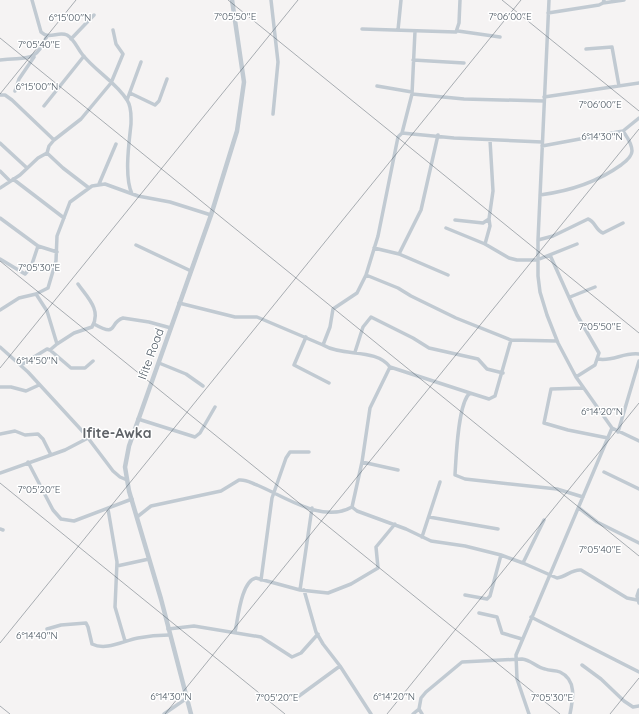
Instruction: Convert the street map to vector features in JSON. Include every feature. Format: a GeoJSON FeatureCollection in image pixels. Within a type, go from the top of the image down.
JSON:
{"type":"FeatureCollection","features":[{"type":"Feature","properties":{"kind":"street"},"geometry":{"type":"LineString","coordinates":[[32,0],[41,32],[48,36],[62,34],[71,39],[84,56],[128,100]]}},
{"type":"Feature","properties":{"kind":"street","name":"Ifite Road"},"geometry":{"type":"LineString","coordinates":[[191,714],[132,500],[127,480],[126,458],[138,419],[211,215],[232,151],[243,96],[243,70],[232,0]]}},
{"type":"Feature","properties":{"kind":"street"},"geometry":{"type":"LineString","coordinates":[[272,0],[278,62],[273,114]]}},
{"type":"Feature","properties":{"kind":"street"},"geometry":{"type":"LineString","coordinates":[[398,30],[401,0]]}},
{"type":"Feature","properties":{"kind":"street"},"geometry":{"type":"LineString","coordinates":[[458,31],[460,0]]}},
{"type":"Feature","properties":{"kind":"street"},"geometry":{"type":"LineString","coordinates":[[549,0],[537,260],[540,292],[546,315],[557,341],[583,388],[612,428],[639,441]]}},
{"type":"Feature","properties":{"kind":"street"},"geometry":{"type":"LineString","coordinates":[[548,13],[604,2],[624,0]]}},
{"type":"Feature","properties":{"kind":"street"},"geometry":{"type":"LineString","coordinates":[[71,39],[94,15]]}},
{"type":"Feature","properties":{"kind":"street"},"geometry":{"type":"LineString","coordinates":[[362,29],[452,33],[458,31],[500,37]]}},
{"type":"Feature","properties":{"kind":"street"},"geometry":{"type":"LineString","coordinates":[[0,188],[38,158],[47,153],[49,146],[54,140],[81,119],[111,83],[122,54],[116,44],[113,30]]}},
{"type":"Feature","properties":{"kind":"street"},"geometry":{"type":"LineString","coordinates":[[323,345],[330,327],[333,309],[357,293],[366,275],[374,248],[398,137],[402,133],[412,93],[415,31]]}},
{"type":"Feature","properties":{"kind":"street"},"geometry":{"type":"LineString","coordinates":[[15,91],[19,80],[35,56],[39,53],[48,36]]}},
{"type":"Feature","properties":{"kind":"street"},"geometry":{"type":"LineString","coordinates":[[586,49],[612,47],[619,86]]}},
{"type":"Feature","properties":{"kind":"street"},"geometry":{"type":"LineString","coordinates":[[0,60],[35,56]]}},
{"type":"Feature","properties":{"kind":"street"},"geometry":{"type":"LineString","coordinates":[[44,106],[84,56]]}},
{"type":"Feature","properties":{"kind":"street"},"geometry":{"type":"LineString","coordinates":[[413,60],[464,63]]}},
{"type":"Feature","properties":{"kind":"street"},"geometry":{"type":"LineString","coordinates":[[132,194],[127,181],[131,117],[128,100],[141,62]]}},
{"type":"Feature","properties":{"kind":"street"},"geometry":{"type":"LineString","coordinates":[[130,93],[155,105],[159,101],[167,78]]}},
{"type":"Feature","properties":{"kind":"street"},"geometry":{"type":"LineString","coordinates":[[377,86],[412,93],[464,99],[544,99],[639,84]]}},
{"type":"Feature","properties":{"kind":"street"},"geometry":{"type":"LineString","coordinates":[[0,95],[5,95],[12,100],[54,140]]}},
{"type":"Feature","properties":{"kind":"street"},"geometry":{"type":"LineString","coordinates":[[402,133],[542,144],[623,131],[639,118]]}},
{"type":"Feature","properties":{"kind":"street"},"geometry":{"type":"LineString","coordinates":[[540,195],[589,184],[606,176],[626,161],[632,151],[630,142],[623,131]]}},
{"type":"Feature","properties":{"kind":"street"},"geometry":{"type":"LineString","coordinates":[[399,254],[421,210],[438,135]]}},
{"type":"Feature","properties":{"kind":"street"},"geometry":{"type":"LineString","coordinates":[[485,244],[490,226],[489,219],[493,191],[490,140]]}},
{"type":"Feature","properties":{"kind":"street"},"geometry":{"type":"LineString","coordinates":[[0,143],[27,168]]}},
{"type":"Feature","properties":{"kind":"street"},"geometry":{"type":"LineString","coordinates":[[99,184],[116,144]]}},
{"type":"Feature","properties":{"kind":"street"},"geometry":{"type":"LineString","coordinates":[[47,153],[63,168],[89,188]]}},
{"type":"Feature","properties":{"kind":"street"},"geometry":{"type":"LineString","coordinates":[[0,172],[64,218]]}},
{"type":"Feature","properties":{"kind":"street"},"geometry":{"type":"LineString","coordinates":[[0,310],[19,298],[36,294],[48,288],[54,272],[57,236],[70,202],[89,188],[99,184],[115,187],[132,194],[170,202],[211,215]]}},
{"type":"Feature","properties":{"kind":"street"},"geometry":{"type":"LineString","coordinates":[[0,218],[38,246],[56,252]]}},
{"type":"Feature","properties":{"kind":"street"},"geometry":{"type":"LineString","coordinates":[[455,220],[483,223],[489,219]]}},
{"type":"Feature","properties":{"kind":"street"},"geometry":{"type":"LineString","coordinates":[[538,240],[552,236],[588,219],[599,231],[603,233],[623,222]]}},
{"type":"Feature","properties":{"kind":"street"},"geometry":{"type":"LineString","coordinates":[[446,228],[485,244],[509,258],[517,260],[537,260],[577,244]]}},
{"type":"Feature","properties":{"kind":"street"},"geometry":{"type":"LineString","coordinates":[[136,245],[191,271]]}},
{"type":"Feature","properties":{"kind":"street"},"geometry":{"type":"LineString","coordinates":[[0,259],[25,274],[31,267],[38,246]]}},
{"type":"Feature","properties":{"kind":"street"},"geometry":{"type":"LineString","coordinates":[[374,248],[399,254],[448,275]]}},
{"type":"Feature","properties":{"kind":"street"},"geometry":{"type":"LineString","coordinates":[[550,255],[577,314],[599,352],[598,359],[591,368],[576,377]]}},
{"type":"Feature","properties":{"kind":"street"},"geometry":{"type":"LineString","coordinates":[[366,275],[398,288],[410,296],[460,320],[511,340],[557,341]]}},
{"type":"Feature","properties":{"kind":"street"},"geometry":{"type":"LineString","coordinates":[[50,350],[56,344],[74,333],[92,327],[94,324],[96,319],[92,302],[78,284]]}},
{"type":"Feature","properties":{"kind":"street"},"geometry":{"type":"LineString","coordinates":[[570,297],[595,287]]}},
{"type":"Feature","properties":{"kind":"street"},"geometry":{"type":"LineString","coordinates":[[36,294],[47,311],[56,344]]}},
{"type":"Feature","properties":{"kind":"street"},"geometry":{"type":"LineString","coordinates":[[179,303],[235,317],[257,317],[341,352],[355,352],[378,359],[390,368],[493,399],[511,340]]}},
{"type":"Feature","properties":{"kind":"street"},"geometry":{"type":"LineString","coordinates":[[355,352],[363,328],[371,317],[413,338],[428,348],[478,359],[487,369],[502,373]]}},
{"type":"Feature","properties":{"kind":"street"},"geometry":{"type":"LineString","coordinates":[[94,324],[108,330],[123,318],[153,323],[171,328]]}},
{"type":"Feature","properties":{"kind":"street"},"geometry":{"type":"LineString","coordinates":[[306,337],[294,365],[329,383]]}},
{"type":"Feature","properties":{"kind":"street"},"geometry":{"type":"LineString","coordinates":[[0,347],[21,365],[39,384],[88,438],[113,471],[127,480]]}},
{"type":"Feature","properties":{"kind":"street"},"geometry":{"type":"LineString","coordinates":[[21,365],[43,349],[50,350],[71,368],[85,368],[93,361]]}},
{"type":"Feature","properties":{"kind":"street"},"geometry":{"type":"LineString","coordinates":[[598,359],[606,361],[627,354],[639,354]]}},
{"type":"Feature","properties":{"kind":"street"},"geometry":{"type":"LineString","coordinates":[[618,432],[639,361]]}},
{"type":"Feature","properties":{"kind":"street"},"geometry":{"type":"LineString","coordinates":[[159,363],[186,374],[202,386]]}},
{"type":"Feature","properties":{"kind":"street"},"geometry":{"type":"LineString","coordinates":[[352,507],[362,462],[370,408],[390,368]]}},
{"type":"Feature","properties":{"kind":"street"},"geometry":{"type":"LineString","coordinates":[[0,387],[12,387],[26,391],[39,384]]}},
{"type":"Feature","properties":{"kind":"street"},"geometry":{"type":"LineString","coordinates":[[583,388],[552,388],[544,423],[568,430],[608,438]]}},
{"type":"Feature","properties":{"kind":"street"},"geometry":{"type":"LineString","coordinates":[[470,393],[464,400],[461,408],[454,475],[456,477],[557,489],[584,497]]}},
{"type":"Feature","properties":{"kind":"street"},"geometry":{"type":"LineString","coordinates":[[138,419],[195,437],[200,433],[215,407]]}},
{"type":"Feature","properties":{"kind":"street"},"geometry":{"type":"LineString","coordinates":[[529,714],[517,679],[515,660],[548,574],[584,497],[612,428]]}},
{"type":"Feature","properties":{"kind":"street"},"geometry":{"type":"LineString","coordinates":[[0,434],[15,431],[24,435],[38,434],[43,439],[51,455]]}},
{"type":"Feature","properties":{"kind":"street"},"geometry":{"type":"LineString","coordinates":[[0,473],[51,455],[88,438]]}},
{"type":"Feature","properties":{"kind":"street"},"geometry":{"type":"LineString","coordinates":[[261,580],[273,493],[287,455],[290,452],[297,451],[309,452]]}},
{"type":"Feature","properties":{"kind":"street"},"geometry":{"type":"LineString","coordinates":[[28,462],[53,510],[61,519],[74,521],[132,500]]}},
{"type":"Feature","properties":{"kind":"street"},"geometry":{"type":"LineString","coordinates":[[362,462],[398,470]]}},
{"type":"Feature","properties":{"kind":"street"},"geometry":{"type":"LineString","coordinates":[[604,472],[639,489]]}},
{"type":"Feature","properties":{"kind":"street"},"geometry":{"type":"LineString","coordinates":[[137,517],[151,506],[221,491],[239,480],[248,481],[283,498],[322,512],[345,510],[352,507]]}},
{"type":"Feature","properties":{"kind":"street"},"geometry":{"type":"LineString","coordinates":[[422,537],[440,482]]}},
{"type":"Feature","properties":{"kind":"street"},"geometry":{"type":"LineString","coordinates":[[352,507],[357,511],[394,524],[430,541],[465,546],[501,555],[559,578],[574,571],[581,570],[627,598],[638,602],[639,590]]}},
{"type":"Feature","properties":{"kind":"street"},"geometry":{"type":"LineString","coordinates":[[312,508],[302,590],[322,644],[340,666],[371,714]]}},
{"type":"Feature","properties":{"kind":"street"},"geometry":{"type":"LineString","coordinates":[[579,508],[597,522],[639,543]]}},
{"type":"Feature","properties":{"kind":"street"},"geometry":{"type":"LineString","coordinates":[[108,509],[117,566],[115,607],[125,641]]}},
{"type":"Feature","properties":{"kind":"street"},"geometry":{"type":"LineString","coordinates":[[429,517],[498,529]]}},
{"type":"Feature","properties":{"kind":"street"},"geometry":{"type":"LineString","coordinates":[[523,563],[544,520]]}},
{"type":"Feature","properties":{"kind":"street"},"geometry":{"type":"LineString","coordinates":[[235,632],[246,586],[254,578],[302,590],[331,592],[351,584],[378,568],[376,547],[394,524]]}},
{"type":"Feature","properties":{"kind":"street"},"geometry":{"type":"LineString","coordinates":[[465,595],[486,599],[490,596],[501,555]]}},
{"type":"Feature","properties":{"kind":"street"},"geometry":{"type":"LineString","coordinates":[[117,566],[149,559]]}},
{"type":"Feature","properties":{"kind":"street"},"geometry":{"type":"LineString","coordinates":[[479,613],[497,617],[502,633],[522,639]]}},
{"type":"Feature","properties":{"kind":"street"},"geometry":{"type":"LineString","coordinates":[[531,617],[639,672]]}},
{"type":"Feature","properties":{"kind":"street"},"geometry":{"type":"LineString","coordinates":[[47,629],[83,622],[88,627],[90,640],[94,645],[106,646],[150,636],[169,635]]}},
{"type":"Feature","properties":{"kind":"street"},"geometry":{"type":"LineString","coordinates":[[168,629],[194,626],[235,632],[266,639],[292,658],[301,653],[318,634]]}},
{"type":"Feature","properties":{"kind":"street"},"geometry":{"type":"LineString","coordinates":[[413,714],[419,709],[421,698],[426,692],[462,662],[528,659],[544,669],[565,675],[572,685],[570,714]]}},
{"type":"Feature","properties":{"kind":"street"},"geometry":{"type":"LineString","coordinates":[[582,665],[601,678],[624,701],[638,708]]}},
{"type":"Feature","properties":{"kind":"street"},"geometry":{"type":"LineString","coordinates":[[299,696],[340,666]]}},
{"type":"Feature","properties":{"kind":"street"},"geometry":{"type":"LineString","coordinates":[[164,714],[187,698]]}},
{"type":"Feature","properties":{"kind":"street"},"geometry":{"type":"LineString","coordinates":[[419,709],[422,714]]}},
{"type":"Feature","properties":{"kind":"district","name":"Ifite-Awka"},"geometry":{"type":"Point","coordinates":[117,433]}}]}
